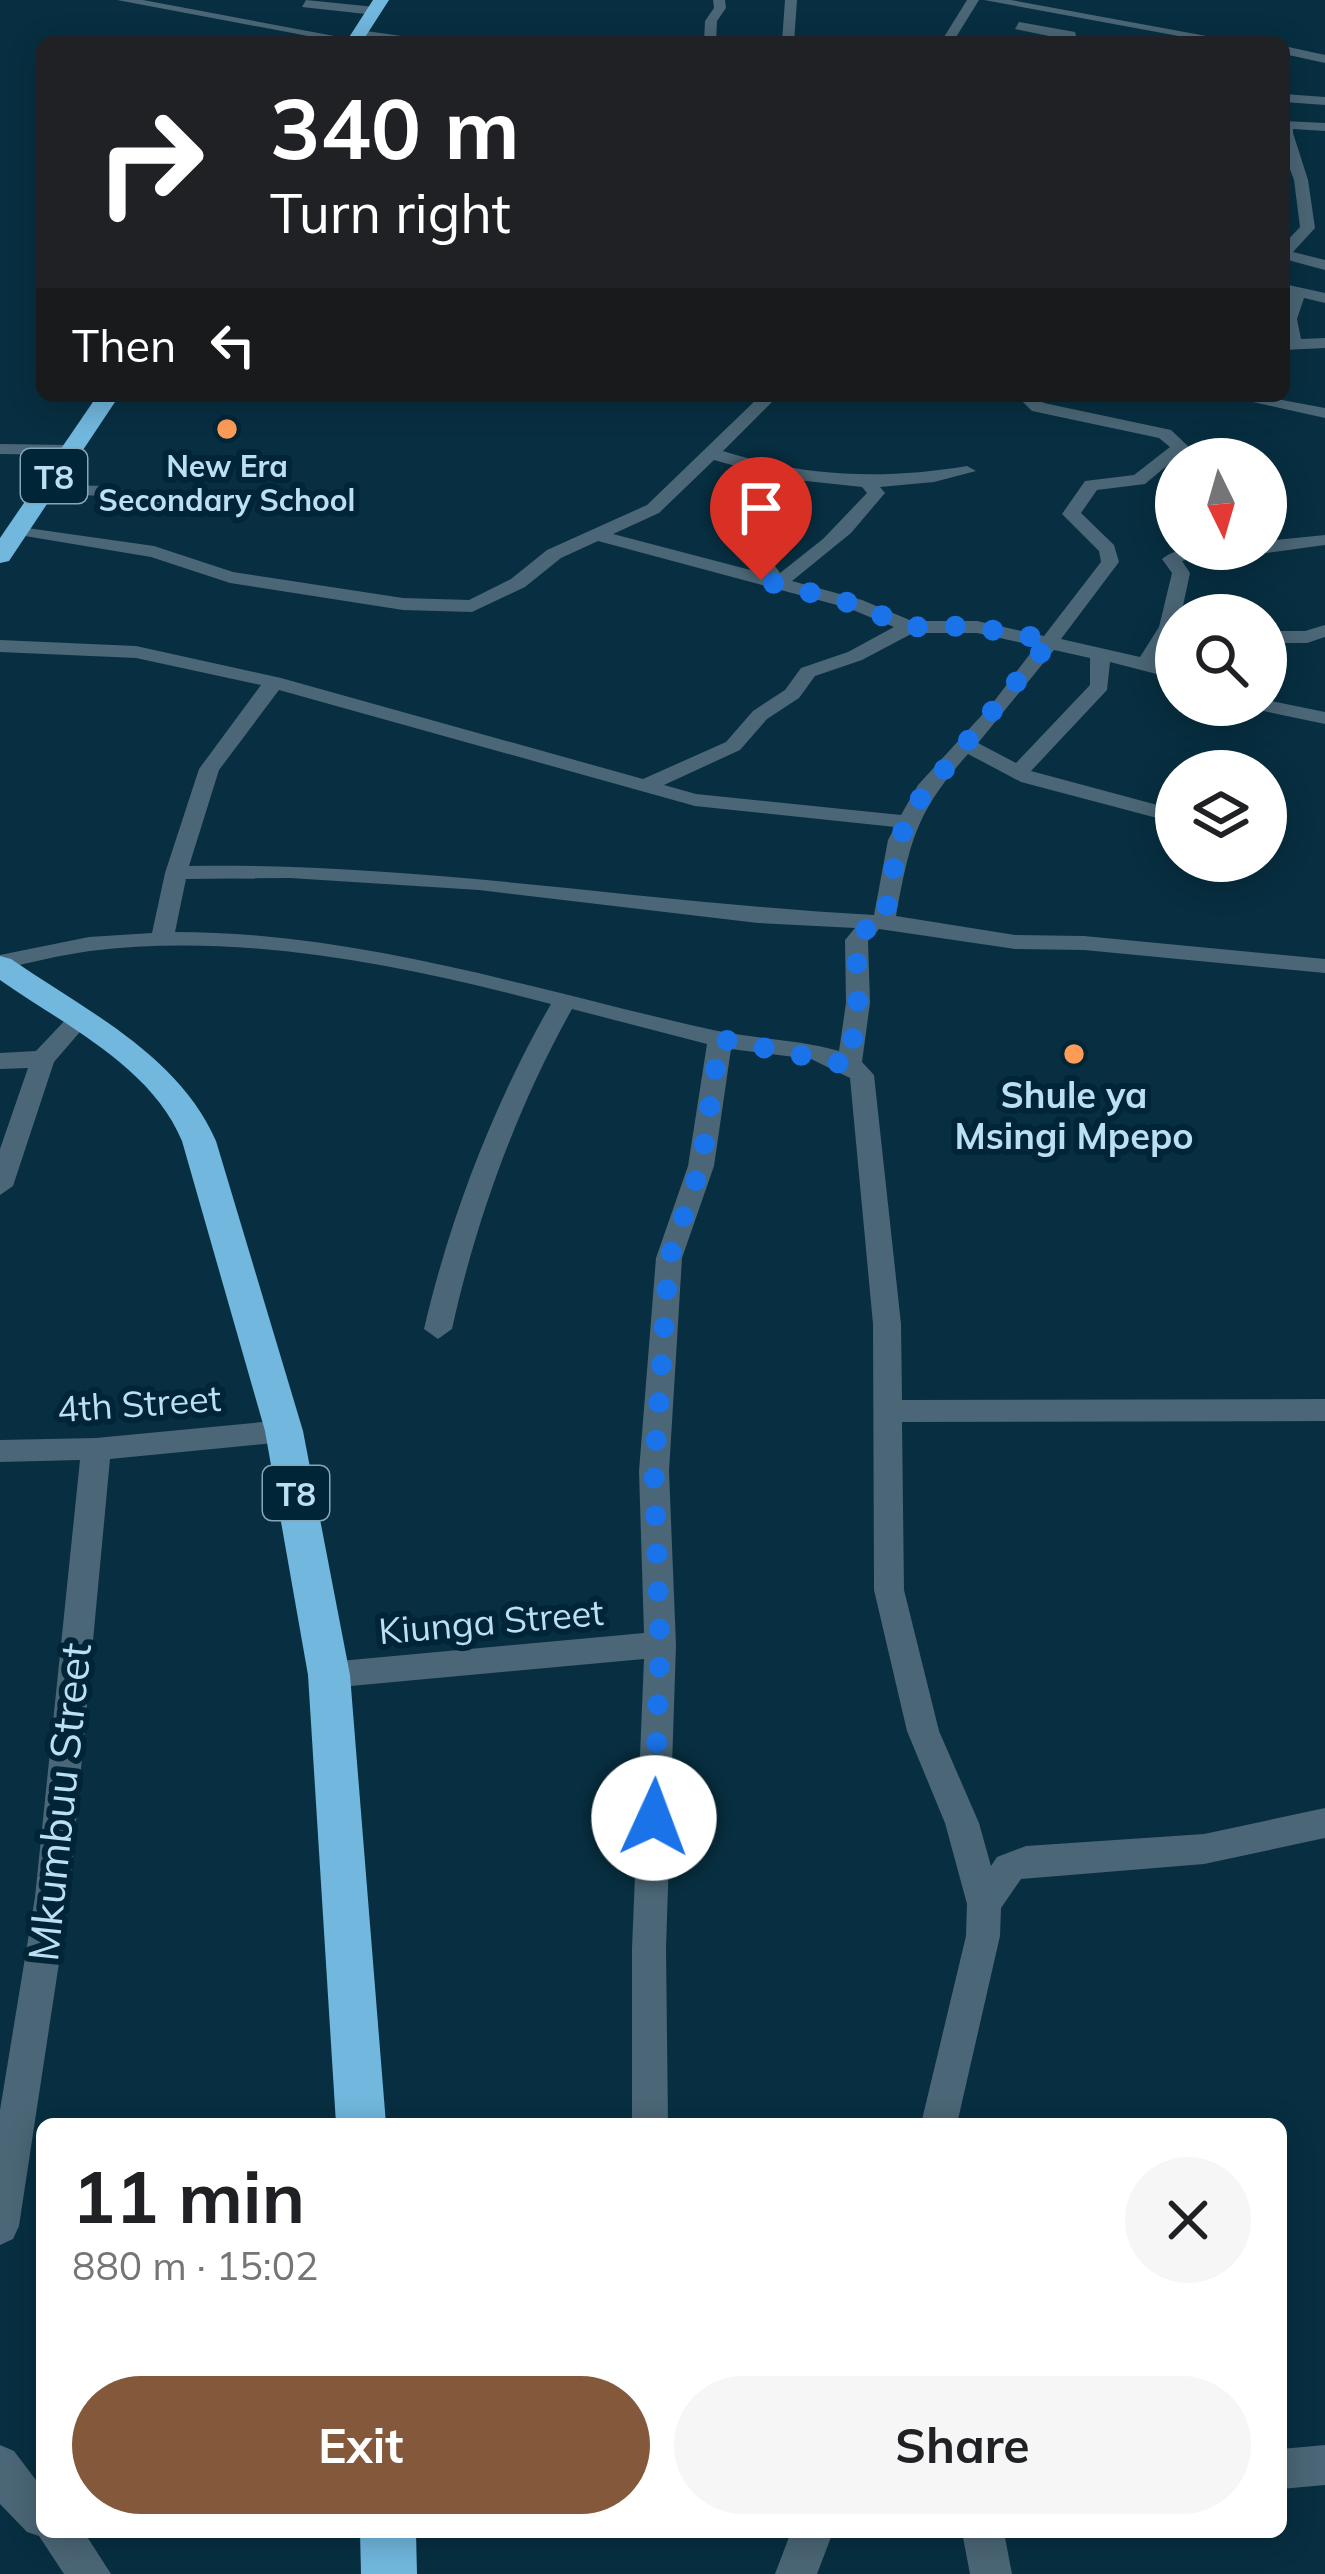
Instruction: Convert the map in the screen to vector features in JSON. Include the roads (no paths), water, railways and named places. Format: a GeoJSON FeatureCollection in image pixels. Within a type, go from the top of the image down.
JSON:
{"type":"FeatureCollection","features":[{"type":"Feature","properties":{"kind":"highway"},"geometry":{"type":"LineString","coordinates":[[358,36],[378,5]]}},
{"type":"Feature","properties":{"kind":"highway","name":"T8"},"geometry":{"type":"LineString","coordinates":[[0,556],[14,526],[46,490],[104,402]]}},
{"type":"Feature","properties":{"kind":"highway","name":"T8"},"geometry":{"type":"LineString","coordinates":[[0,964],[153,1072],[184,1108],[199,1141],[284,1431],[329,1675],[362,2118]]}},
{"type":"Feature","properties":{"kind":"highway"},"geometry":{"type":"LineString","coordinates":[[388,2538],[389,2574]]}},
{"type":"Feature","properties":{"kind":"street"},"geometry":{"type":"LineString","coordinates":[[123,0],[338,36]]}},
{"type":"Feature","properties":{"kind":"street"},"geometry":{"type":"LineString","coordinates":[[788,36],[791,0]]}},
{"type":"Feature","properties":{"kind":"street"},"geometry":{"type":"LineString","coordinates":[[951,36],[973,0]]}},
{"type":"Feature","properties":{"kind":"street"},"geometry":{"type":"LineString","coordinates":[[990,0],[1198,36]]}},
{"type":"Feature","properties":{"kind":"street"},"geometry":{"type":"LineString","coordinates":[[710,36],[711,21],[723,2]]}},
{"type":"Feature","properties":{"kind":"street"},"geometry":{"type":"LineString","coordinates":[[306,4],[378,5]]}},
{"type":"Feature","properties":{"kind":"street"},"geometry":{"type":"LineString","coordinates":[[1019,26],[1038,22],[1052,11]]}},
{"type":"Feature","properties":{"kind":"street"},"geometry":{"type":"LineString","coordinates":[[1015,36],[1019,26]]}},
{"type":"Feature","properties":{"kind":"street"},"geometry":{"type":"LineString","coordinates":[[1019,26],[1060,30],[1071,36]]}},
{"type":"Feature","properties":{"kind":"street"},"geometry":{"type":"LineString","coordinates":[[1290,51],[1325,59]]}},
{"type":"Feature","properties":{"kind":"street"},"geometry":{"type":"LineString","coordinates":[[1290,98],[1325,100]]}},
{"type":"Feature","properties":{"kind":"street"},"geometry":{"type":"LineString","coordinates":[[1290,125],[1325,127]]}},
{"type":"Feature","properties":{"kind":"street"},"geometry":{"type":"LineString","coordinates":[[1290,250],[1308,227],[1293,181]]}},
{"type":"Feature","properties":{"kind":"street"},"geometry":{"type":"LineString","coordinates":[[1300,205],[1325,208]]}},
{"type":"Feature","properties":{"kind":"street"},"geometry":{"type":"LineString","coordinates":[[1290,251],[1325,238]]}},
{"type":"Feature","properties":{"kind":"street"},"geometry":{"type":"LineString","coordinates":[[1290,251],[1325,265]]}},
{"type":"Feature","properties":{"kind":"street"},"geometry":{"type":"LineString","coordinates":[[1290,291],[1325,298]]}},
{"type":"Feature","properties":{"kind":"street"},"geometry":{"type":"LineString","coordinates":[[1290,345],[1325,343]]}},
{"type":"Feature","properties":{"kind":"street"},"geometry":{"type":"LineString","coordinates":[[14,526],[154,551],[230,577],[458,608],[496,597],[554,554],[653,509],[764,402]]}},
{"type":"Feature","properties":{"kind":"street"},"geometry":{"type":"LineString","coordinates":[[849,1065],[858,1003],[856,940],[878,922],[906,822],[931,782],[967,745],[1110,562],[1108,549],[1075,522],[1071,514],[1076,503],[1096,483],[1144,478],[1178,451],[1180,444],[1165,434],[1032,402]]}},
{"type":"Feature","properties":{"kind":"street"},"geometry":{"type":"LineString","coordinates":[[1266,402],[1325,413]]}},
{"type":"Feature","properties":{"kind":"street"},"geometry":{"type":"LineString","coordinates":[[0,449],[70,450]]}},
{"type":"Feature","properties":{"kind":"street"},"geometry":{"type":"LineString","coordinates":[[714,454],[761,471],[870,485],[891,478],[935,478],[967,471]]}},
{"type":"Feature","properties":{"kind":"street"},"geometry":{"type":"LineString","coordinates":[[777,584],[794,574],[872,501],[876,493],[870,485]]}},
{"type":"Feature","properties":{"kind":"street"},"geometry":{"type":"LineString","coordinates":[[46,490],[110,491],[167,504]]}},
{"type":"Feature","properties":{"kind":"street"},"geometry":{"type":"LineString","coordinates":[[751,517],[749,542],[777,584]]}},
{"type":"Feature","properties":{"kind":"street"},"geometry":{"type":"LineString","coordinates":[[600,536],[854,604],[909,627],[968,626],[1051,640],[1155,667]]}},
{"type":"Feature","properties":{"kind":"street"},"geometry":{"type":"LineString","coordinates":[[1287,545],[1325,541]]}},
{"type":"Feature","properties":{"kind":"street"},"geometry":{"type":"LineString","coordinates":[[646,784],[733,746],[760,715],[792,694],[808,672],[855,656],[909,627]]}},
{"type":"Feature","properties":{"kind":"street"},"geometry":{"type":"LineString","coordinates":[[1287,638],[1306,638],[1325,631]]}},
{"type":"Feature","properties":{"kind":"street"},"geometry":{"type":"LineString","coordinates":[[0,646],[136,652],[274,682],[437,731],[520,748],[726,805],[906,822]]}},
{"type":"Feature","properties":{"kind":"street"},"geometry":{"type":"LineString","coordinates":[[1018,773],[1100,686],[1100,654]]}},
{"type":"Feature","properties":{"kind":"street"},"geometry":{"type":"LineString","coordinates":[[162,938],[176,873],[209,769],[274,682]]}},
{"type":"Feature","properties":{"kind":"street"},"geometry":{"type":"LineString","coordinates":[[1287,710],[1325,718]]}},
{"type":"Feature","properties":{"kind":"street"},"geometry":{"type":"LineString","coordinates":[[967,745],[1018,773],[1155,811]]}},
{"type":"Feature","properties":{"kind":"street"},"geometry":{"type":"LineString","coordinates":[[176,873],[290,871],[478,883],[758,916],[878,922],[1015,942],[1084,943],[1325,966]]}},
{"type":"Feature","properties":{"kind":"street"},"geometry":{"type":"LineString","coordinates":[[0,964],[102,939],[162,938],[328,952],[566,999],[720,1039],[849,1065],[866,1084],[887,1324],[889,1590],[917,1710],[962,1822],[984,1904],[982,1936],[940,2118]]}},
{"type":"Feature","properties":{"kind":"street"},"geometry":{"type":"LineString","coordinates":[[438,1329],[451,1271],[528,1066],[566,999]]}},
{"type":"Feature","properties":{"kind":"street"},"geometry":{"type":"LineString","coordinates":[[0,1186],[5,1152],[44,1060],[79,1019]]}},
{"type":"Feature","properties":{"kind":"street"},"geometry":{"type":"LineString","coordinates":[[650,2118],[649,1948],[660,1645],[654,1471],[669,1258],[701,1166],[720,1039]]}},
{"type":"Feature","properties":{"kind":"street"},"geometry":{"type":"LineString","coordinates":[[0,1061],[44,1060]]}},
{"type":"Feature","properties":{"kind":"street"},"geometry":{"type":"LineString","coordinates":[[888,1412],[1325,1410]]}},
{"type":"Feature","properties":{"kind":"street","name":"4th Street"},"geometry":{"type":"LineString","coordinates":[[0,1451],[96,1449],[284,1431]]}},
{"type":"Feature","properties":{"kind":"street","name":"Mkumbuu Street"},"geometry":{"type":"LineString","coordinates":[[0,2226],[52,1898],[96,1449]]}},
{"type":"Feature","properties":{"kind":"street","name":"Kiunga Street"},"geometry":{"type":"LineString","coordinates":[[329,1675],[660,1645]]}},
{"type":"Feature","properties":{"kind":"street"},"geometry":{"type":"LineString","coordinates":[[984,1904],[1009,1868],[1027,1862],[1204,1849],[1325,1823]]}},
{"type":"Feature","properties":{"kind":"street"},"geometry":{"type":"LineString","coordinates":[[0,2465],[12,2487],[36,2511]]}},
{"type":"Feature","properties":{"kind":"street"},"geometry":{"type":"LineString","coordinates":[[1287,2468],[1325,2465]]}},
{"type":"Feature","properties":{"kind":"street"},"geometry":{"type":"LineString","coordinates":[[63,2538],[90,2574]]}},
{"type":"Feature","properties":{"kind":"street"},"geometry":{"type":"LineString","coordinates":[[796,2574],[810,2538]]}},
{"type":"Feature","properties":{"kind":"street"},"geometry":{"type":"LineString","coordinates":[[984,2538],[991,2574]]}},
{"type":"Feature","properties":{"kind":"place","name":"New Era Secondary School"},"geometry":{"type":"Point","coordinates":[227,429]}},
{"type":"Feature","properties":{"kind":"place","name":"Shule ya Msingi Mpepo"},"geometry":{"type":"Point","coordinates":[1074,1054]}}]}
